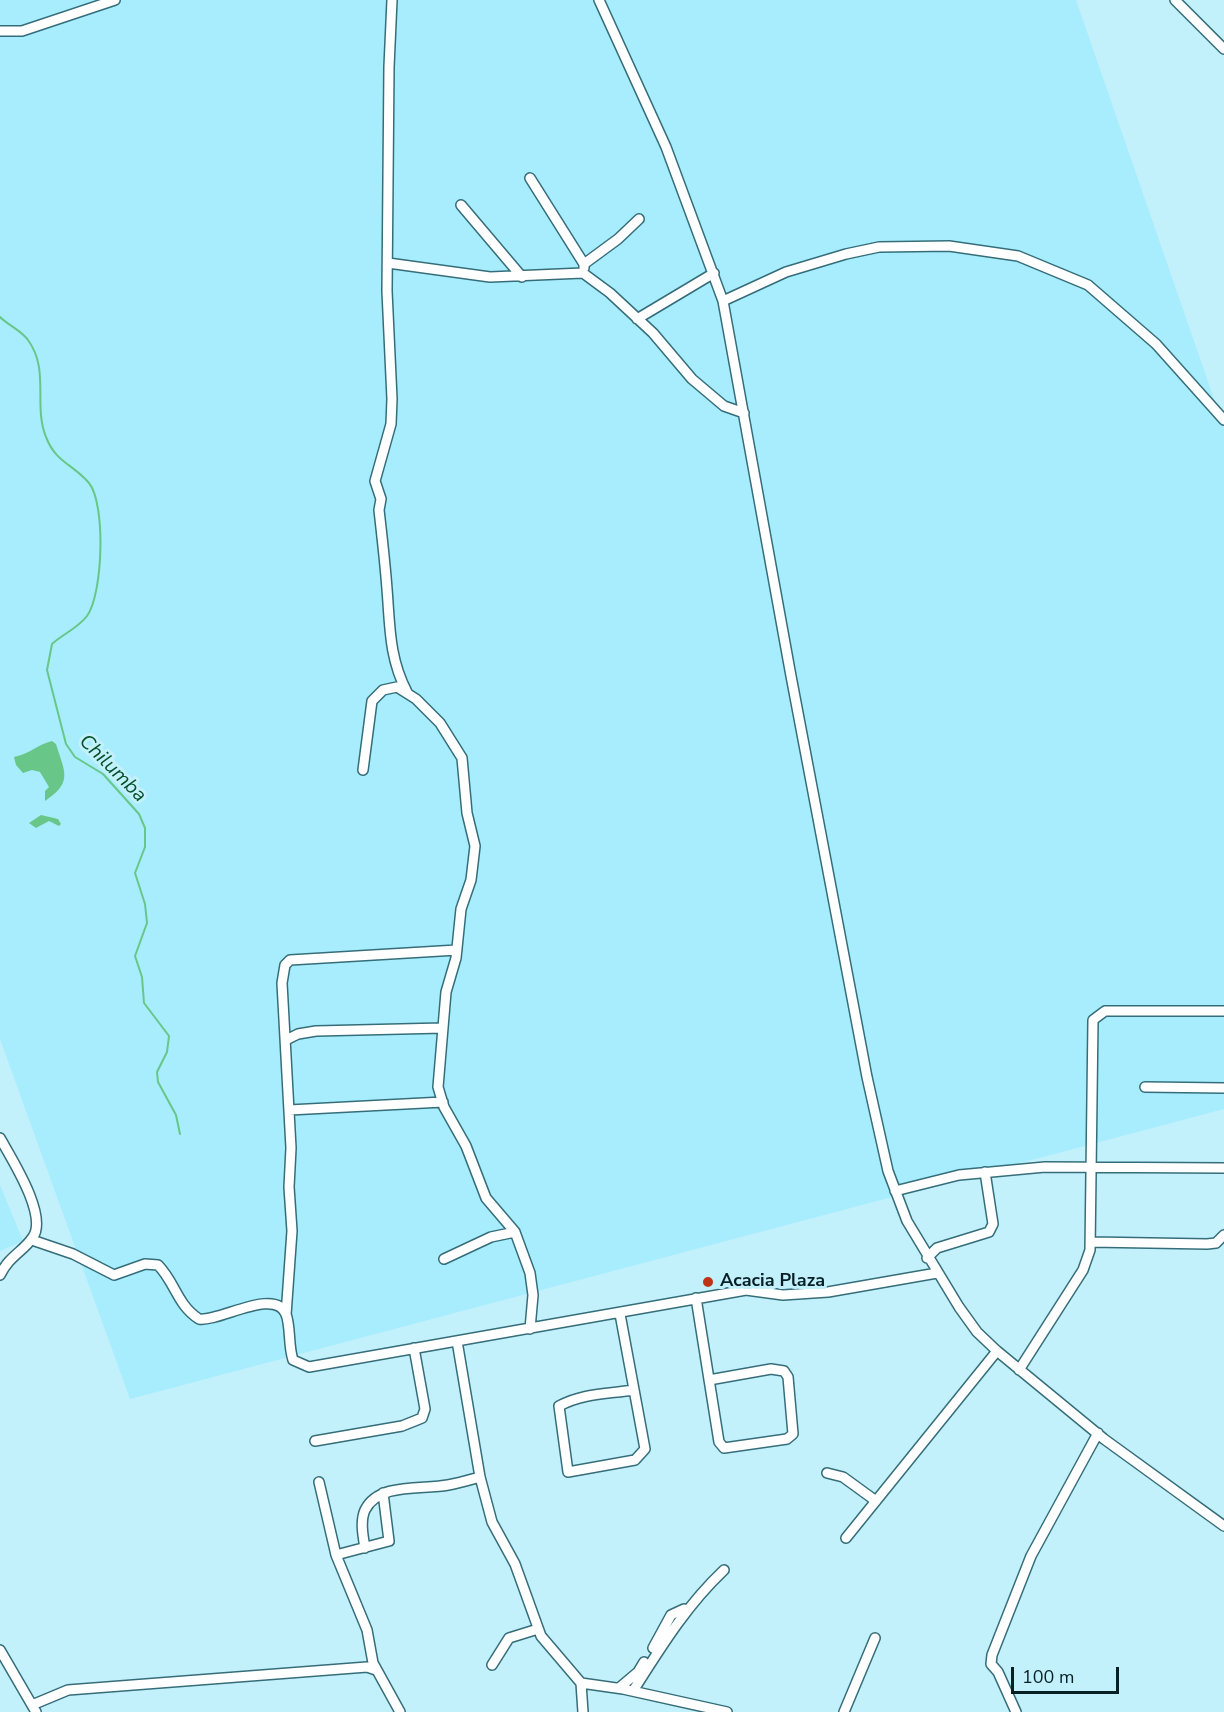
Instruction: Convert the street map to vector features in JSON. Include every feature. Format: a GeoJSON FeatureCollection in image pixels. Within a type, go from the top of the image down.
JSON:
{"type":"FeatureCollection","features":[{"type":"Feature","properties":{"kind":"street"},"geometry":{"type":"LineString","coordinates":[[0,32],[22,31],[115,0]]}},
{"type":"Feature","properties":{"kind":"street"},"geometry":{"type":"LineString","coordinates":[[392,0],[388,67],[391,424],[375,481],[381,499],[379,510],[388,593],[387,614],[393,657],[407,692]]}},
{"type":"Feature","properties":{"kind":"street"},"geometry":{"type":"LineString","coordinates":[[599,0],[666,147],[723,301],[790,676],[867,1077],[880,1137],[906,1221],[927,1258],[977,1332],[1019,1370],[1098,1433],[1224,1526]]}},
{"type":"Feature","properties":{"kind":"street"},"geometry":{"type":"LineString","coordinates":[[1175,0],[1224,49]]}},
{"type":"Feature","properties":{"kind":"street"},"geometry":{"type":"LineString","coordinates":[[530,178],[583,269],[638,319],[692,379],[724,406],[744,413]]}},
{"type":"Feature","properties":{"kind":"street"},"geometry":{"type":"LineString","coordinates":[[461,205],[522,277]]}},
{"type":"Feature","properties":{"kind":"street"},"geometry":{"type":"LineString","coordinates":[[388,263],[445,272],[522,277],[583,269],[639,219]]}},
{"type":"Feature","properties":{"kind":"street"},"geometry":{"type":"LineString","coordinates":[[723,301],[786,272],[846,254],[879,247],[948,246],[978,248],[1018,256],[1088,285],[1156,344],[1224,420]]}},
{"type":"Feature","properties":{"kind":"street"},"geometry":{"type":"LineString","coordinates":[[638,319],[714,273]]}},
{"type":"Feature","properties":{"kind":"street"},"geometry":{"type":"LineString","coordinates":[[363,770],[372,701],[383,690],[397,687],[407,692],[440,723],[462,759],[467,813],[475,846],[471,880],[461,909],[457,950],[446,992],[438,1087],[443,1102],[466,1146],[486,1198],[515,1232],[530,1273],[533,1295],[530,1329]]}},
{"type":"Feature","properties":{"kind":"street"},"geometry":{"type":"LineString","coordinates":[[457,950],[290,960],[285,965],[282,983],[289,1110],[292,1231],[286,1315],[293,1360],[302,1366],[620,1314],[746,1290],[783,1294],[828,1292],[937,1273]]}},
{"type":"Feature","properties":{"kind":"street"},"geometry":{"type":"LineString","coordinates":[[1019,1370],[1083,1270],[1092,1242],[1091,1029],[1097,1015],[1105,1011],[1224,1011]]}},
{"type":"Feature","properties":{"kind":"street"},"geometry":{"type":"LineString","coordinates":[[286,1040],[298,1034],[316,1031],[443,1028]]}},
{"type":"Feature","properties":{"kind":"street"},"geometry":{"type":"LineString","coordinates":[[1145,1087],[1224,1088]]}},
{"type":"Feature","properties":{"kind":"street"},"geometry":{"type":"LineString","coordinates":[[289,1110],[443,1102]]}},
{"type":"Feature","properties":{"kind":"street"},"geometry":{"type":"LineString","coordinates":[[0,1138],[30,1197],[37,1229],[32,1240],[14,1253],[0,1275]]}},
{"type":"Feature","properties":{"kind":"street"},"geometry":{"type":"LineString","coordinates":[[896,1191],[959,1175],[1046,1167],[1224,1168]]}},
{"type":"Feature","properties":{"kind":"street"},"geometry":{"type":"LineString","coordinates":[[927,1258],[937,1248],[989,1232],[993,1224],[986,1172]]}},
{"type":"Feature","properties":{"kind":"street"},"geometry":{"type":"LineString","coordinates":[[444,1259],[491,1237],[515,1232]]}},
{"type":"Feature","properties":{"kind":"street"},"geometry":{"type":"LineString","coordinates":[[1092,1242],[1207,1244],[1216,1243],[1224,1235]]}},
{"type":"Feature","properties":{"kind":"street"},"geometry":{"type":"LineString","coordinates":[[32,1240],[73,1254],[114,1275],[145,1264],[158,1265],[168,1278],[182,1305],[199,1318],[228,1315],[257,1303],[279,1307],[286,1315]]}},
{"type":"Feature","properties":{"kind":"street"},"geometry":{"type":"LineString","coordinates":[[696,1298],[709,1380],[719,1442],[724,1448],[787,1439],[793,1434],[788,1377],[784,1371],[771,1369],[709,1380]]}},
{"type":"Feature","properties":{"kind":"street"},"geometry":{"type":"LineString","coordinates":[[620,1314],[645,1449],[635,1461],[568,1472],[559,1406],[573,1398],[634,1390]]}},
{"type":"Feature","properties":{"kind":"street"},"geometry":{"type":"LineString","coordinates":[[457,1341],[480,1477],[492,1522],[515,1564],[538,1629],[581,1683],[583,1712]]}},
{"type":"Feature","properties":{"kind":"street"},"geometry":{"type":"LineString","coordinates":[[315,1441],[402,1426],[422,1418],[425,1409],[414,1348]]}},
{"type":"Feature","properties":{"kind":"street"},"geometry":{"type":"LineString","coordinates":[[846,1538],[997,1351]]}},
{"type":"Feature","properties":{"kind":"street"},"geometry":{"type":"LineString","coordinates":[[1016,1712],[998,1672],[991,1664],[992,1654],[1032,1556],[1098,1433]]}},
{"type":"Feature","properties":{"kind":"street"},"geometry":{"type":"LineString","coordinates":[[827,1473],[843,1477],[876,1501]]}},
{"type":"Feature","properties":{"kind":"street"},"geometry":{"type":"LineString","coordinates":[[365,1548],[362,1522],[364,1512],[370,1503],[383,1493],[447,1485],[480,1477]]}},
{"type":"Feature","properties":{"kind":"street"},"geometry":{"type":"LineString","coordinates":[[320,1482],[336,1555],[367,1630],[375,1670],[400,1712]]}},
{"type":"Feature","properties":{"kind":"street"},"geometry":{"type":"LineString","coordinates":[[336,1555],[386,1544],[391,1537],[383,1493]]}},
{"type":"Feature","properties":{"kind":"street"},"geometry":{"type":"LineString","coordinates":[[633,1691],[688,1607],[724,1570]]}},
{"type":"Feature","properties":{"kind":"street"},"geometry":{"type":"LineString","coordinates":[[619,1688],[638,1672],[671,1615],[688,1607]]}},
{"type":"Feature","properties":{"kind":"street"},"geometry":{"type":"LineString","coordinates":[[492,1665],[509,1638],[538,1629]]}},
{"type":"Feature","properties":{"kind":"street"},"geometry":{"type":"LineString","coordinates":[[844,1712],[875,1638]]}},
{"type":"Feature","properties":{"kind":"street"},"geometry":{"type":"LineString","coordinates":[[0,1650],[34,1708],[68,1690],[271,1673],[367,1667],[375,1670]]}},
{"type":"Feature","properties":{"kind":"street"},"geometry":{"type":"LineString","coordinates":[[581,1683],[619,1688],[727,1712]]}},
{"type":"Feature","properties":{"kind":"shaded area"},"geometry":{"type":"Polygon","coordinates":[[[0,0],[1076,0],[1224,428],[1224,1109],[130,1399],[0,1039],[0,0]]]}},
{"type":"Feature","properties":{"kind":"shaded area"},"geometry":{"type":"Polygon","coordinates":[[[52,741],[56,744],[64,776],[60,788],[45,801],[45,791],[49,787],[40,772],[32,770],[23,773],[16,765],[14,757],[52,741]]]}},
{"type":"Feature","properties":{"kind":"shaded area"},"geometry":{"type":"Polygon","coordinates":[[[41,815],[58,819],[61,824],[59,826],[49,821],[36,828],[29,823],[41,815]]]}},
{"type":"Feature","properties":{"kind":"shaded area"},"geometry":{"type":"Polygon","coordinates":[[[0,1185],[23,1241],[0,1251],[0,1185]]]}},
{"type":"Feature","properties":{"kind":"waterway","name":"Chilumba"},"geometry":{"type":"LineString","coordinates":[[0,317],[19,331],[35,351],[40,375],[42,425],[46,437],[60,458],[89,483],[98,510],[99,570],[92,605],[83,620],[52,644],[47,670],[66,744],[75,757],[103,774],[139,814],[145,828],[145,847],[135,873],[145,904],[147,923],[135,956],[142,977],[144,1003],[169,1036],[167,1052],[157,1072],[158,1082],[176,1115],[180,1134]]}},
{"type":"Feature","properties":{"kind":"place","name":"Acacia Plaza"},"geometry":{"type":"Point","coordinates":[708,1282]}}]}
